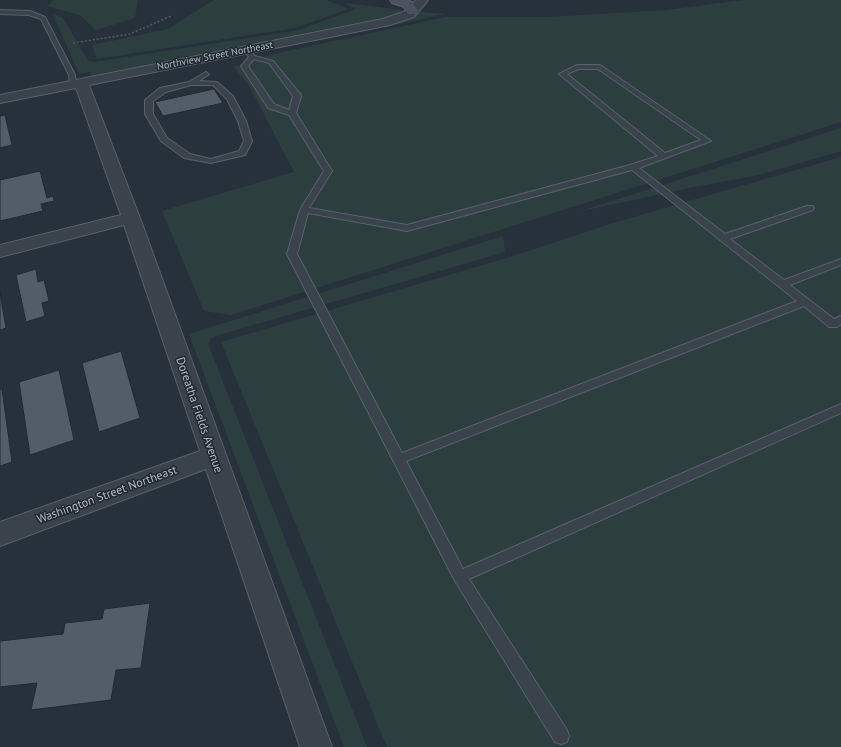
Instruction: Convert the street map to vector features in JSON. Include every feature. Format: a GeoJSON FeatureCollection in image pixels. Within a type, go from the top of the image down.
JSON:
{"type":"FeatureCollection","features":[{"type":"Feature","properties":{"kind":"main road"},"geometry":{"type":"LineString","coordinates":[[396,0],[408,5],[412,11]]}},
{"type":"Feature","properties":{"kind":"street","name":"Northview Street Northeast"},"geometry":{"type":"LineString","coordinates":[[0,99],[77,83],[250,54],[386,22],[410,14],[422,0]]}},
{"type":"Feature","properties":{"kind":"street","name":"Doreatha Fields Avenue"},"geometry":{"type":"LineString","coordinates":[[77,83],[131,218],[316,747]]}},
{"type":"Feature","properties":{"kind":"street"},"geometry":{"type":"LineString","coordinates":[[0,251],[131,218]]}},
{"type":"Feature","properties":{"kind":"street","name":"Washington Street Northeast"},"geometry":{"type":"LineString","coordinates":[[0,534],[213,456]]}},
{"type":"Feature","properties":{"kind":"lane"},"geometry":{"type":"LineString","coordinates":[[0,12],[30,13],[43,18],[77,83]]}},
{"type":"Feature","properties":{"kind":"lane"},"geometry":{"type":"LineString","coordinates":[[292,113],[297,96],[271,62],[250,54],[244,66],[271,106],[292,113],[328,171],[304,210],[292,254],[460,577],[561,736]]}},
{"type":"Feature","properties":{"kind":"lane"},"geometry":{"type":"LineString","coordinates":[[304,210],[407,228],[633,167],[707,141],[600,67],[577,67],[562,74],[663,156]]}},
{"type":"Feature","properties":{"kind":"lane"},"geometry":{"type":"LineString","coordinates":[[192,83],[215,83],[230,98],[242,121],[248,141],[242,153],[211,160],[187,156],[164,139],[149,114],[149,100],[163,90],[192,83],[206,74]]}},
{"type":"Feature","properties":{"kind":"lane"},"geometry":{"type":"LineString","coordinates":[[633,167],[805,302],[838,325]]}},
{"type":"Feature","properties":{"kind":"lane"},"geometry":{"type":"LineString","coordinates":[[723,238],[810,208]]}},
{"type":"Feature","properties":{"kind":"lane"},"geometry":{"type":"LineString","coordinates":[[782,284],[841,262]]}},
{"type":"Feature","properties":{"kind":"lane"},"geometry":{"type":"LineString","coordinates":[[399,459],[805,302]]}},
{"type":"Feature","properties":{"kind":"lane"},"geometry":{"type":"LineString","coordinates":[[460,577],[841,408]]}},
{"type":"Feature","properties":{"kind":"path"},"geometry":{"type":"LineString","coordinates":[[57,46],[130,34],[171,16]]}},
{"type":"Feature","properties":{"kind":"green space"},"geometry":{"type":"Polygon","coordinates":[[[54,0],[138,0],[135,18],[96,30],[80,15],[47,6],[54,0]]]}},
{"type":"Feature","properties":{"kind":"green space"},"geometry":{"type":"Polygon","coordinates":[[[214,0],[326,0],[349,9],[295,28],[97,59],[92,45],[168,29],[214,0]]]}},
{"type":"Feature","properties":{"kind":"green space"},"geometry":{"type":"Polygon","coordinates":[[[743,0],[841,0],[841,122],[231,315],[204,311],[162,211],[294,172],[250,87],[234,67],[273,54],[446,17],[548,17],[667,10],[743,0]]]}},
{"type":"Feature","properties":{"kind":"green space"},"geometry":{"type":"Polygon","coordinates":[[[345,3],[402,10],[406,15],[422,12],[445,14],[332,38],[95,84],[90,72],[79,74],[53,14],[63,18],[88,61],[95,62],[299,30],[356,9],[345,3]]]}},
{"type":"Feature","properties":{"kind":"green space"},"geometry":{"type":"Polygon","coordinates":[[[841,128],[841,151],[759,175],[581,211],[841,128]]]}},
{"type":"Feature","properties":{"kind":"green space"},"geometry":{"type":"Polygon","coordinates":[[[841,157],[841,747],[387,747],[221,342],[507,258],[610,224],[841,157]]]}},
{"type":"Feature","properties":{"kind":"green space"},"geometry":{"type":"Polygon","coordinates":[[[503,236],[505,252],[219,335],[211,338],[208,344],[367,747],[344,747],[189,334],[503,236]]]}},
{"type":"Feature","properties":{"kind":"building"},"geometry":{"type":"Polygon","coordinates":[[[214,89],[223,103],[163,116],[155,102],[214,89]]]}},
{"type":"Feature","properties":{"kind":"building"},"geometry":{"type":"Polygon","coordinates":[[[5,115],[12,145],[0,148],[0,116],[5,115]]]}},
{"type":"Feature","properties":{"kind":"building"},"geometry":{"type":"Polygon","coordinates":[[[40,171],[47,198],[53,196],[54,201],[41,204],[43,211],[0,221],[0,180],[40,171]]]}},
{"type":"Feature","properties":{"kind":"building"},"geometry":{"type":"Polygon","coordinates":[[[36,269],[38,282],[44,280],[49,301],[42,303],[45,316],[26,322],[16,275],[36,269]]]}},
{"type":"Feature","properties":{"kind":"building"},"geometry":{"type":"Polygon","coordinates":[[[0,292],[6,328],[0,330],[0,292]]]}},
{"type":"Feature","properties":{"kind":"building"},"geometry":{"type":"Polygon","coordinates":[[[121,351],[140,418],[99,432],[82,363],[121,351]]]}},
{"type":"Feature","properties":{"kind":"building"},"geometry":{"type":"Polygon","coordinates":[[[59,370],[74,440],[30,455],[19,382],[59,370]]]}},
{"type":"Feature","properties":{"kind":"building"},"geometry":{"type":"Polygon","coordinates":[[[0,389],[2,389],[12,462],[0,466],[0,389]]]}},
{"type":"Feature","properties":{"kind":"building"},"geometry":{"type":"Polygon","coordinates":[[[150,603],[141,668],[116,670],[111,700],[31,710],[37,683],[0,687],[0,641],[63,634],[65,623],[102,619],[104,609],[150,603]]]}}]}
